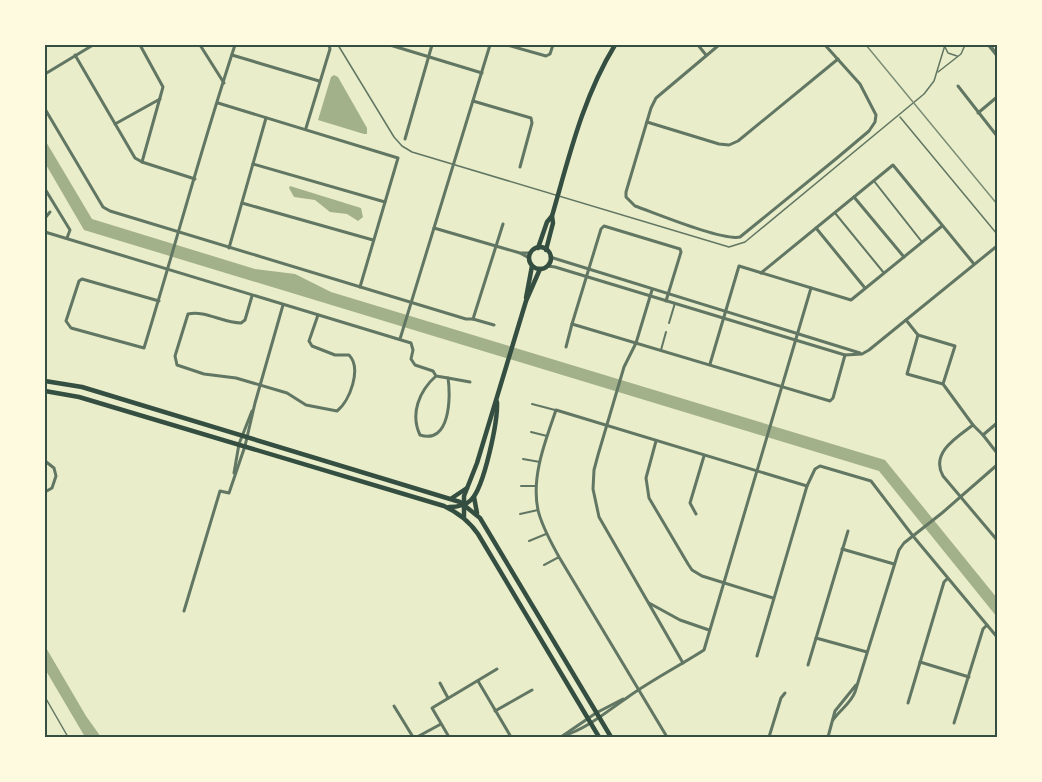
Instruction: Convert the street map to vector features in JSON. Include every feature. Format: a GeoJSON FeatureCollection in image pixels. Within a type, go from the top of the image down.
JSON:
{"type":"FeatureCollection","features":[{"type":"Feature","properties":{"kind":"main road"},"geometry":{"type":"LineString","coordinates":[[526,301],[526,288],[532,266],[530,256],[538,248],[547,222],[552,216],[588,97],[615,45]]}},
{"type":"Feature","properties":{"kind":"main road"},"geometry":{"type":"LineString","coordinates":[[532,266],[540,269],[547,267],[550,257],[546,249],[553,223],[552,216]]}},
{"type":"Feature","properties":{"kind":"main road"},"geometry":{"type":"LineString","coordinates":[[538,248],[546,249]]}},
{"type":"Feature","properties":{"kind":"main road"},"geometry":{"type":"LineString","coordinates":[[464,518],[467,488],[526,301],[540,269]]}},
{"type":"Feature","properties":{"kind":"main road"},"geometry":{"type":"LineString","coordinates":[[45,381],[82,387],[452,498],[477,513]]}},
{"type":"Feature","properties":{"kind":"main road"},"geometry":{"type":"LineString","coordinates":[[45,391],[78,397],[245,446],[446,507],[464,518],[478,534],[599,737]]}},
{"type":"Feature","properties":{"kind":"main road"},"geometry":{"type":"LineString","coordinates":[[497,398],[491,446],[474,497],[477,513],[611,737]]}},
{"type":"Feature","properties":{"kind":"main road"},"geometry":{"type":"LineString","coordinates":[[452,498],[467,488]]}},
{"type":"Feature","properties":{"kind":"main road"},"geometry":{"type":"LineString","coordinates":[[446,507],[464,504],[474,497]]}},
{"type":"Feature","properties":{"kind":"street"},"geometry":{"type":"LineString","coordinates":[[45,74],[93,45]]}},
{"type":"Feature","properties":{"kind":"street"},"geometry":{"type":"LineString","coordinates":[[140,45],[163,87],[162,98],[142,162]]}},
{"type":"Feature","properties":{"kind":"street"},"geometry":{"type":"LineString","coordinates":[[200,45],[224,83]]}},
{"type":"Feature","properties":{"kind":"street"},"geometry":{"type":"LineString","coordinates":[[159,302],[82,279],[79,281],[66,321],[71,328],[144,348],[159,302],[236,45]]}},
{"type":"Feature","properties":{"kind":"street"},"geometry":{"type":"LineString","coordinates":[[306,128],[330,49],[329,45]]}},
{"type":"Feature","properties":{"kind":"street"},"geometry":{"type":"LineString","coordinates":[[390,45],[482,73]]}},
{"type":"Feature","properties":{"kind":"street"},"geometry":{"type":"LineString","coordinates":[[405,140],[432,45]]}},
{"type":"Feature","properties":{"kind":"street"},"geometry":{"type":"LineString","coordinates":[[400,339],[490,45]]}},
{"type":"Feature","properties":{"kind":"street"},"geometry":{"type":"LineString","coordinates":[[507,45],[546,56],[550,54],[553,45]]}},
{"type":"Feature","properties":{"kind":"street"},"geometry":{"type":"LineString","coordinates":[[698,45],[706,55]]}},
{"type":"Feature","properties":{"kind":"street"},"geometry":{"type":"LineString","coordinates":[[719,45],[661,92],[651,108],[626,192],[630,203],[643,209],[735,238],[740,237],[872,127],[876,116],[860,84],[825,45]]}},
{"type":"Feature","properties":{"kind":"street"},"geometry":{"type":"LineString","coordinates":[[989,45],[997,55]]}},
{"type":"Feature","properties":{"kind":"street"},"geometry":{"type":"LineString","coordinates":[[75,55],[135,158],[195,179]]}},
{"type":"Feature","properties":{"kind":"street"},"geometry":{"type":"LineString","coordinates":[[232,55],[319,81]]}},
{"type":"Feature","properties":{"kind":"street"},"geometry":{"type":"LineString","coordinates":[[647,122],[729,145],[738,141],[838,59]]}},
{"type":"Feature","properties":{"kind":"street"},"geometry":{"type":"LineString","coordinates":[[958,86],[997,136]]}},
{"type":"Feature","properties":{"kind":"street"},"geometry":{"type":"LineString","coordinates":[[978,112],[997,97]]}},
{"type":"Feature","properties":{"kind":"street"},"geometry":{"type":"LineString","coordinates":[[115,124],[162,98]]}},
{"type":"Feature","properties":{"kind":"street"},"geometry":{"type":"LineString","coordinates":[[473,101],[531,118],[532,123],[520,167]]}},
{"type":"Feature","properties":{"kind":"street"},"geometry":{"type":"LineString","coordinates":[[218,103],[306,128],[398,158],[360,287]]}},
{"type":"Feature","properties":{"kind":"street"},"geometry":{"type":"LineString","coordinates":[[45,109],[104,207],[110,212],[466,319],[494,325]]}},
{"type":"Feature","properties":{"kind":"street"},"geometry":{"type":"LineString","coordinates":[[229,248],[266,118]]}},
{"type":"Feature","properties":{"kind":"street"},"geometry":{"type":"LineString","coordinates":[[253,164],[385,202]]}},
{"type":"Feature","properties":{"kind":"street"},"geometry":{"type":"LineString","coordinates":[[761,273],[893,165],[974,264]]}},
{"type":"Feature","properties":{"kind":"street"},"geometry":{"type":"LineString","coordinates":[[874,181],[922,242]]}},
{"type":"Feature","properties":{"kind":"street"},"geometry":{"type":"LineString","coordinates":[[45,189],[70,230],[68,238]]}},
{"type":"Feature","properties":{"kind":"street"},"geometry":{"type":"LineString","coordinates":[[854,197],[904,256]]}},
{"type":"Feature","properties":{"kind":"street"},"geometry":{"type":"LineString","coordinates":[[242,203],[374,240]]}},
{"type":"Feature","properties":{"kind":"street"},"geometry":{"type":"LineString","coordinates":[[45,218],[50,212]]}},
{"type":"Feature","properties":{"kind":"street"},"geometry":{"type":"LineString","coordinates":[[835,213],[884,273]]}},
{"type":"Feature","properties":{"kind":"street"},"geometry":{"type":"LineString","coordinates":[[473,319],[503,224]]}},
{"type":"Feature","properties":{"kind":"street"},"geometry":{"type":"LineString","coordinates":[[566,347],[601,228],[604,226],[675,247],[681,252],[666,301]]}},
{"type":"Feature","properties":{"kind":"street"},"geometry":{"type":"LineString","coordinates":[[710,364],[739,266],[850,300],[942,226]]}},
{"type":"Feature","properties":{"kind":"street"},"geometry":{"type":"LineString","coordinates":[[434,228],[530,256]]}},
{"type":"Feature","properties":{"kind":"street"},"geometry":{"type":"LineString","coordinates":[[816,228],[865,288]]}},
{"type":"Feature","properties":{"kind":"street"},"geometry":{"type":"LineString","coordinates":[[45,232],[400,339],[411,343],[413,350],[411,362],[415,365],[433,371],[436,376],[470,382]]}},
{"type":"Feature","properties":{"kind":"street"},"geometry":{"type":"LineString","coordinates":[[547,267],[845,355],[862,354],[997,247]]}},
{"type":"Feature","properties":{"kind":"street"},"geometry":{"type":"LineString","coordinates":[[550,257],[862,354]]}},
{"type":"Feature","properties":{"kind":"street"},"geometry":{"type":"LineString","coordinates":[[562,736],[589,721],[600,718],[628,697],[704,650],[811,288]]}},
{"type":"Feature","properties":{"kind":"street"},"geometry":{"type":"LineString","coordinates":[[652,290],[636,343],[621,375],[594,470],[594,496],[602,524],[683,663]]}},
{"type":"Feature","properties":{"kind":"street"},"geometry":{"type":"LineString","coordinates":[[252,296],[245,320],[241,324],[229,323],[198,312],[188,314],[175,356],[177,365],[204,374],[236,378],[287,393],[306,405],[337,411],[349,393],[354,375],[354,363],[349,355],[335,355],[312,346],[309,341],[318,315]]}},
{"type":"Feature","properties":{"kind":"street"},"geometry":{"type":"LineString","coordinates":[[669,322],[675,303]]}},
{"type":"Feature","properties":{"kind":"street"},"geometry":{"type":"LineString","coordinates":[[184,612],[220,490],[228,493],[245,446],[283,305]]}},
{"type":"Feature","properties":{"kind":"street"},"geometry":{"type":"LineString","coordinates":[[906,320],[918,335],[955,346],[943,384]]}},
{"type":"Feature","properties":{"kind":"street"},"geometry":{"type":"LineString","coordinates":[[572,324],[830,401],[833,398],[845,355]]}},
{"type":"Feature","properties":{"kind":"street"},"geometry":{"type":"LineString","coordinates":[[661,350],[666,332]]}},
{"type":"Feature","properties":{"kind":"street"},"geometry":{"type":"LineString","coordinates":[[918,335],[907,374],[943,384],[973,426],[997,453]]}},
{"type":"Feature","properties":{"kind":"street"},"geometry":{"type":"LineString","coordinates":[[436,376],[426,385],[418,400],[415,423],[420,435],[427,437],[440,432],[447,416],[451,396],[448,378]]}},
{"type":"Feature","properties":{"kind":"street"},"geometry":{"type":"LineString","coordinates":[[232,481],[238,444],[255,404]]}},
{"type":"Feature","properties":{"kind":"street"},"geometry":{"type":"LineString","coordinates":[[532,404],[807,486]]}},
{"type":"Feature","properties":{"kind":"street"},"geometry":{"type":"LineString","coordinates":[[556,410],[540,462],[536,486],[538,510],[546,534],[667,737]]}},
{"type":"Feature","properties":{"kind":"street"},"geometry":{"type":"LineString","coordinates":[[983,435],[997,423]]}},
{"type":"Feature","properties":{"kind":"street"},"geometry":{"type":"LineString","coordinates":[[973,426],[946,447],[939,466],[943,476],[997,540]]}},
{"type":"Feature","properties":{"kind":"street"},"geometry":{"type":"LineString","coordinates":[[531,432],[547,436]]}},
{"type":"Feature","properties":{"kind":"street"},"geometry":{"type":"LineString","coordinates":[[656,441],[646,478],[647,488],[653,507],[692,570],[702,576],[773,598]]}},
{"type":"Feature","properties":{"kind":"street"},"geometry":{"type":"LineString","coordinates":[[696,514],[690,503],[704,456]]}},
{"type":"Feature","properties":{"kind":"street"},"geometry":{"type":"LineString","coordinates":[[523,459],[540,462]]}},
{"type":"Feature","properties":{"kind":"street"},"geometry":{"type":"LineString","coordinates":[[45,462],[54,468],[56,476],[52,488],[45,492]]}},
{"type":"Feature","properties":{"kind":"street"},"geometry":{"type":"LineString","coordinates":[[828,737],[835,711],[858,684],[899,550],[997,465]]}},
{"type":"Feature","properties":{"kind":"street"},"geometry":{"type":"LineString","coordinates":[[757,656],[807,486],[815,470],[820,466],[871,481],[913,536],[997,637]]}},
{"type":"Feature","properties":{"kind":"street"},"geometry":{"type":"LineString","coordinates":[[520,486],[536,486]]}},
{"type":"Feature","properties":{"kind":"street"},"geometry":{"type":"LineString","coordinates":[[520,514],[538,510]]}},
{"type":"Feature","properties":{"kind":"street"},"geometry":{"type":"LineString","coordinates":[[808,665],[848,531]]}},
{"type":"Feature","properties":{"kind":"street"},"geometry":{"type":"LineString","coordinates":[[529,541],[546,534]]}},
{"type":"Feature","properties":{"kind":"street"},"geometry":{"type":"LineString","coordinates":[[842,549],[894,564]]}},
{"type":"Feature","properties":{"kind":"street"},"geometry":{"type":"LineString","coordinates":[[544,565],[559,557]]}},
{"type":"Feature","properties":{"kind":"street"},"geometry":{"type":"LineString","coordinates":[[908,703],[944,582],[948,579]]}},
{"type":"Feature","properties":{"kind":"street"},"geometry":{"type":"LineString","coordinates":[[647,602],[680,621],[710,630]]}},
{"type":"Feature","properties":{"kind":"street"},"geometry":{"type":"LineString","coordinates":[[954,723],[983,629],[987,625]]}},
{"type":"Feature","properties":{"kind":"street"},"geometry":{"type":"LineString","coordinates":[[816,638],[867,652]]}},
{"type":"Feature","properties":{"kind":"street"},"geometry":{"type":"LineString","coordinates":[[920,662],[969,677]]}},
{"type":"Feature","properties":{"kind":"street"},"geometry":{"type":"LineString","coordinates":[[449,737],[432,708],[497,669]]}},
{"type":"Feature","properties":{"kind":"street"},"geometry":{"type":"LineString","coordinates":[[478,681],[511,737]]}},
{"type":"Feature","properties":{"kind":"street"},"geometry":{"type":"LineString","coordinates":[[440,683],[448,698]]}},
{"type":"Feature","properties":{"kind":"street"},"geometry":{"type":"LineString","coordinates":[[495,711],[532,690]]}},
{"type":"Feature","properties":{"kind":"street"},"geometry":{"type":"LineString","coordinates":[[769,737],[781,698],[785,693]]}},
{"type":"Feature","properties":{"kind":"street"},"geometry":{"type":"LineString","coordinates":[[589,721],[596,713],[628,697]]}},
{"type":"Feature","properties":{"kind":"street"},"geometry":{"type":"LineString","coordinates":[[394,706],[415,737],[441,724]]}},
{"type":"Feature","properties":{"kind":"lane"},"geometry":{"type":"LineString","coordinates":[[338,45],[399,142],[413,153],[723,246],[736,247],[899,116],[930,88],[945,45]]}},
{"type":"Feature","properties":{"kind":"lane"},"geometry":{"type":"LineString","coordinates":[[945,45],[948,53],[958,56]]}},
{"type":"Feature","properties":{"kind":"lane"},"geometry":{"type":"LineString","coordinates":[[937,72],[958,56],[964,50],[965,45]]}},
{"type":"Feature","properties":{"kind":"lane"},"geometry":{"type":"LineString","coordinates":[[899,116],[997,234]]}},
{"type":"Feature","properties":{"kind":"lane"},"geometry":{"type":"LineString","coordinates":[[45,697],[68,737]]}},
{"type":"Feature","properties":{"kind":"shaded area"},"geometry":{"type":"Polygon","coordinates":[[[334,75],[338,77],[367,128],[367,134],[318,120],[331,77],[334,75]]]}},
{"type":"Feature","properties":{"kind":"shaded area"},"geometry":{"type":"Polygon","coordinates":[[[45,140],[92,219],[255,269],[295,274],[331,292],[885,460],[997,598],[997,617],[879,471],[84,230],[45,163],[45,140]]]}},
{"type":"Feature","properties":{"kind":"shaded area"},"geometry":{"type":"Polygon","coordinates":[[[290,186],[361,208],[363,217],[358,221],[347,214],[330,212],[315,200],[294,197],[290,186]]]}},
{"type":"Feature","properties":{"kind":"shaded area"},"geometry":{"type":"Polygon","coordinates":[[[45,646],[101,737],[85,737],[45,669],[45,646]]]}},
{"type":"Feature","properties":{"kind":"railway"},"geometry":{"type":"LineString","coordinates":[[866,45],[997,204]]}}]}
